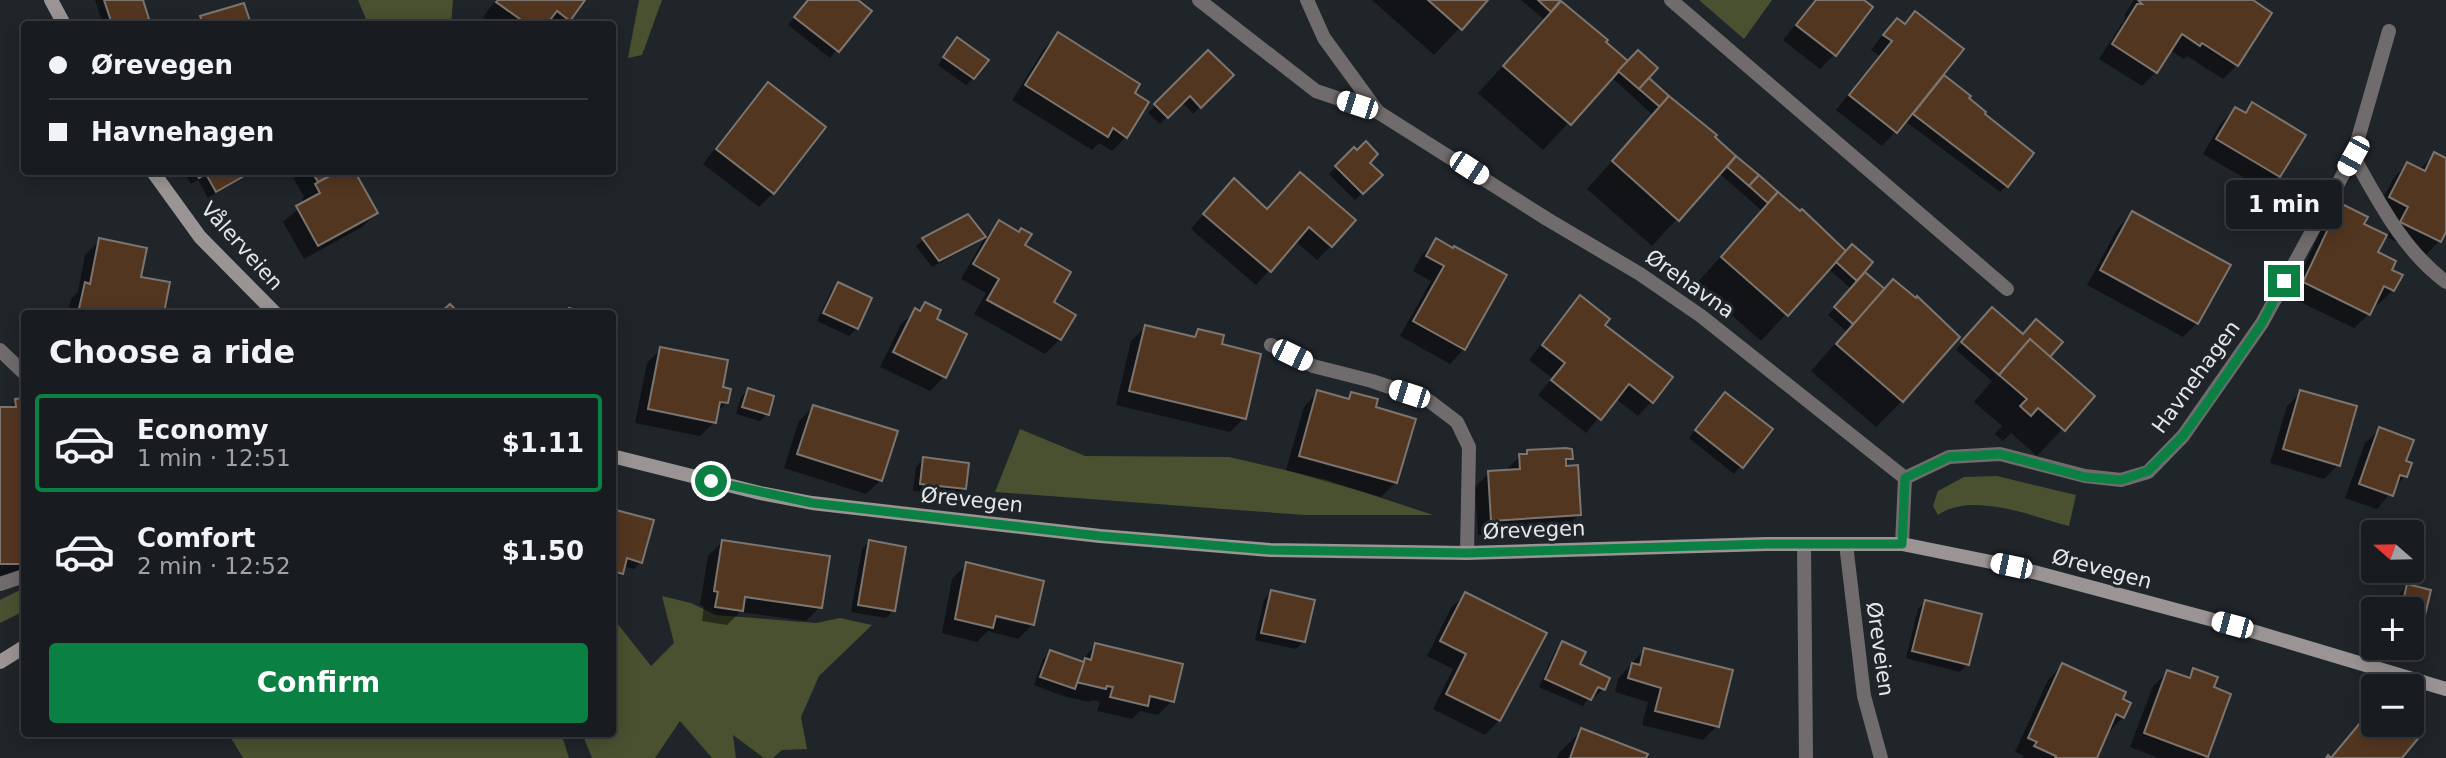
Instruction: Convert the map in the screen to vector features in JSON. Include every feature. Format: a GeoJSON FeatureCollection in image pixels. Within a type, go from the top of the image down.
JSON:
{"type":"FeatureCollection","features":[{"type":"Feature","properties":{"kind":"street"},"geometry":{"type":"LineString","coordinates":[[51,0],[62,21]]}},
{"type":"Feature","properties":{"kind":"street","name":"Ørehavna"},"geometry":{"type":"LineString","coordinates":[[1199,0],[1316,91],[1378,112],[1547,219],[1640,274],[1701,316],[1905,478]]}},
{"type":"Feature","properties":{"kind":"street","name":"Ørehavna"},"geometry":{"type":"LineString","coordinates":[[1307,0],[1324,37],[1378,112]]}},
{"type":"Feature","properties":{"kind":"street"},"geometry":{"type":"LineString","coordinates":[[1671,0],[2007,289]]}},
{"type":"Feature","properties":{"kind":"street","name":"Havnehagen"},"geometry":{"type":"LineString","coordinates":[[1905,478],[1949,457],[2000,454],[2085,477],[2121,480],[2148,471],[2183,436],[2262,323],[2353,156],[2389,31]]}},
{"type":"Feature","properties":{"kind":"street"},"geometry":{"type":"LineString","coordinates":[[2353,156],[2388,219],[2433,272],[2446,282]]}},
{"type":"Feature","properties":{"kind":"street","name":"Vålerveien"},"geometry":{"type":"LineString","coordinates":[[155,175],[200,237],[272,310]]}},
{"type":"Feature","properties":{"kind":"street"},"geometry":{"type":"LineString","coordinates":[[1271,345],[1313,366],[1428,400],[1457,422],[1469,447],[1467,553]]}},
{"type":"Feature","properties":{"kind":"street"},"geometry":{"type":"LineString","coordinates":[[0,350],[21,370]]}},
{"type":"Feature","properties":{"kind":"street","name":"Ørevegen"},"geometry":{"type":"LineString","coordinates":[[616,457],[760,493],[812,503],[1100,536],[1270,550],[1467,553],[1902,544],[2024,569],[2232,625],[2446,689]]}},
{"type":"Feature","properties":{"kind":"street"},"geometry":{"type":"LineString","coordinates":[[1902,544],[1905,478]]}},
{"type":"Feature","properties":{"kind":"street","name":"Øreveien"},"geometry":{"type":"LineString","coordinates":[[1846,544],[1864,696],[1881,758]]}},
{"type":"Feature","properties":{"kind":"street"},"geometry":{"type":"LineString","coordinates":[[1804,545],[1806,758]]}},
{"type":"Feature","properties":{"kind":"street"},"geometry":{"type":"LineString","coordinates":[[0,584],[21,577]]}},
{"type":"Feature","properties":{"kind":"street"},"geometry":{"type":"LineString","coordinates":[[0,662],[21,649]]}},
{"type":"Feature","properties":{"kind":"green space"},"geometry":{"type":"Polygon","coordinates":[[[358,0],[453,0],[451,21],[367,21],[358,0]]]}},
{"type":"Feature","properties":{"kind":"green space"},"geometry":{"type":"Polygon","coordinates":[[[639,0],[662,0],[642,55],[628,58],[639,0]]]}},
{"type":"Feature","properties":{"kind":"green space"},"geometry":{"type":"Polygon","coordinates":[[[1699,0],[1772,0],[1744,39],[1699,0]]]}},
{"type":"Feature","properties":{"kind":"green space"},"geometry":{"type":"Polygon","coordinates":[[[1020,429],[1085,456],[1229,457],[1327,480],[1433,515],[1304,515],[995,492],[1020,429]]]}},
{"type":"Feature","properties":{"kind":"green space"},"geometry":{"type":"Polygon","coordinates":[[[1997,476],[2076,495],[2069,526],[1984,505],[1952,508],[1938,515],[1933,506],[1938,491],[1964,477],[1997,476]]]}},
{"type":"Feature","properties":{"kind":"green space"},"geometry":{"type":"Polygon","coordinates":[[[21,590],[21,612],[0,623],[0,600],[21,590]]]}},
{"type":"Feature","properties":{"kind":"green space"},"geometry":{"type":"Polygon","coordinates":[[[662,596],[691,603],[716,615],[816,623],[840,618],[872,625],[819,676],[801,717],[807,749],[782,750],[773,758],[764,758],[733,735],[736,758],[712,758],[680,721],[655,758],[592,758],[584,737],[616,737],[616,622],[651,666],[674,643],[662,596]]]}},
{"type":"Feature","properties":{"kind":"green space"},"geometry":{"type":"Polygon","coordinates":[[[230,737],[562,737],[569,758],[243,758],[230,737]]]}},
{"type":"Feature","properties":{"kind":"building"},"geometry":{"type":"Polygon","coordinates":[[[104,0],[143,0],[149,19],[111,21],[104,0]]]}},
{"type":"Feature","properties":{"kind":"building"},"geometry":{"type":"Polygon","coordinates":[[[585,0],[570,21],[557,11],[549,21],[523,21],[496,2],[585,0]]]}},
{"type":"Feature","properties":{"kind":"building"},"geometry":{"type":"Polygon","coordinates":[[[808,0],[858,0],[872,11],[839,52],[794,17],[808,0]]]}},
{"type":"Feature","properties":{"kind":"building"},"geometry":{"type":"Polygon","coordinates":[[[1428,0],[1488,0],[1462,30],[1428,0]]]}},
{"type":"Feature","properties":{"kind":"building"},"geometry":{"type":"Polygon","coordinates":[[[1538,0],[1559,0],[1560,1],[1551,12],[1538,0]]]}},
{"type":"Feature","properties":{"kind":"building"},"geometry":{"type":"Polygon","coordinates":[[[1816,0],[1864,0],[1873,7],[1836,56],[1796,25],[1816,0]]]}},
{"type":"Feature","properties":{"kind":"building"},"geometry":{"type":"Polygon","coordinates":[[[2138,0],[2253,0],[2272,13],[2238,66],[2202,43],[2200,46],[2182,34],[2157,73],[2112,44],[2137,4],[2142,4],[2138,0]]]}},
{"type":"Feature","properties":{"kind":"building"},"geometry":{"type":"Polygon","coordinates":[[[1561,1],[1608,40],[1606,42],[1628,61],[1571,125],[1503,66],[1561,1]]]}},
{"type":"Feature","properties":{"kind":"building"},"geometry":{"type":"Polygon","coordinates":[[[244,3],[250,21],[202,21],[200,16],[244,3]]]}},
{"type":"Feature","properties":{"kind":"building"},"geometry":{"type":"Polygon","coordinates":[[[1915,11],[1964,49],[1897,133],[1849,95],[1892,41],[1883,35],[1897,18],[1905,24],[1915,11]]]}},
{"type":"Feature","properties":{"kind":"building"},"geometry":{"type":"Polygon","coordinates":[[[1058,32],[1140,84],[1135,93],[1149,102],[1127,138],[1113,128],[1108,137],[1025,85],[1058,32]]]}},
{"type":"Feature","properties":{"kind":"building"},"geometry":{"type":"Polygon","coordinates":[[[957,37],[989,60],[974,79],[943,57],[957,37]]]}},
{"type":"Feature","properties":{"kind":"building"},"geometry":{"type":"Polygon","coordinates":[[[1208,50],[1234,75],[1201,108],[1190,96],[1168,118],[1154,104],[1208,50]]]}},
{"type":"Feature","properties":{"kind":"building"},"geometry":{"type":"Polygon","coordinates":[[[1638,50],[1658,68],[1639,89],[1618,71],[1638,50]]]}},
{"type":"Feature","properties":{"kind":"building"},"geometry":{"type":"Polygon","coordinates":[[[1944,75],[1971,96],[1969,98],[1986,112],[1985,114],[2034,153],[2008,187],[1913,114],[1944,75]]]}},
{"type":"Feature","properties":{"kind":"building"},"geometry":{"type":"Polygon","coordinates":[[[1649,78],[1669,96],[1660,107],[1639,89],[1649,78]]]}},
{"type":"Feature","properties":{"kind":"building"},"geometry":{"type":"Polygon","coordinates":[[[768,82],[826,127],[774,194],[716,149],[768,82]]]}},
{"type":"Feature","properties":{"kind":"building"},"geometry":{"type":"Polygon","coordinates":[[[1669,96],[1717,135],[1715,137],[1736,156],[1679,221],[1612,161],[1669,96]]]}},
{"type":"Feature","properties":{"kind":"building"},"geometry":{"type":"Polygon","coordinates":[[[2252,102],[2306,135],[2280,177],[2216,139],[2235,107],[2246,113],[2252,102]]]}},
{"type":"Feature","properties":{"kind":"building"},"geometry":{"type":"Polygon","coordinates":[[[1366,141],[1378,154],[1370,163],[1383,175],[1363,194],[1335,166],[1354,147],[1357,150],[1366,141]]]}},
{"type":"Feature","properties":{"kind":"building"},"geometry":{"type":"Polygon","coordinates":[[[2434,152],[2446,158],[2446,232],[2441,242],[2400,222],[2408,207],[2389,197],[2407,162],[2425,171],[2434,152]]]}},
{"type":"Feature","properties":{"kind":"building"},"geometry":{"type":"Polygon","coordinates":[[[1736,156],[1759,175],[1749,186],[1727,167],[1736,156]]]}},
{"type":"Feature","properties":{"kind":"building"},"geometry":{"type":"Polygon","coordinates":[[[1300,172],[1356,220],[1332,247],[1309,227],[1271,272],[1203,214],[1234,178],[1267,209],[1300,172]]]}},
{"type":"Feature","properties":{"kind":"building"},"geometry":{"type":"Polygon","coordinates":[[[207,175],[246,175],[216,192],[207,175]]]}},
{"type":"Feature","properties":{"kind":"building"},"geometry":{"type":"Polygon","coordinates":[[[314,175],[331,175],[318,182],[314,175]]]}},
{"type":"Feature","properties":{"kind":"building"},"geometry":{"type":"Polygon","coordinates":[[[332,175],[357,175],[378,213],[318,246],[296,206],[320,193],[315,184],[332,175]]]}},
{"type":"Feature","properties":{"kind":"building"},"geometry":{"type":"Polygon","coordinates":[[[1759,175],[1778,192],[1768,203],[1749,186],[1759,175]]]}},
{"type":"Feature","properties":{"kind":"building"},"geometry":{"type":"Polygon","coordinates":[[[1778,192],[1800,211],[1802,209],[1846,251],[1788,316],[1721,257],[1778,192]]]}},
{"type":"Feature","properties":{"kind":"building"},"geometry":{"type":"Polygon","coordinates":[[[2344,205],[2368,217],[2364,224],[2387,235],[2378,252],[2396,261],[2392,270],[2403,275],[2394,291],[2384,286],[2370,315],[2303,282],[2337,210],[2340,211],[2344,205]]]}},
{"type":"Feature","properties":{"kind":"building"},"geometry":{"type":"Polygon","coordinates":[[[2132,211],[2231,265],[2198,324],[2100,270],[2132,211]]]}},
{"type":"Feature","properties":{"kind":"building"},"geometry":{"type":"Polygon","coordinates":[[[968,214],[986,237],[939,261],[922,238],[968,214]]]}},
{"type":"Feature","properties":{"kind":"building"},"geometry":{"type":"Polygon","coordinates":[[[999,220],[1019,232],[1021,228],[1032,234],[1025,245],[1071,272],[1054,302],[1076,315],[1061,340],[987,300],[999,279],[973,264],[999,220]]]}},
{"type":"Feature","properties":{"kind":"building"},"geometry":{"type":"Polygon","coordinates":[[[99,238],[147,248],[141,277],[170,282],[165,310],[79,310],[85,282],[90,284],[99,238]]]}},
{"type":"Feature","properties":{"kind":"building"},"geometry":{"type":"Polygon","coordinates":[[[1436,238],[1507,275],[1465,350],[1413,321],[1444,266],[1426,256],[1436,238]]]}},
{"type":"Feature","properties":{"kind":"building"},"geometry":{"type":"Polygon","coordinates":[[[1852,244],[1873,262],[1857,281],[1836,262],[1852,244]]]}},
{"type":"Feature","properties":{"kind":"building"},"geometry":{"type":"Polygon","coordinates":[[[1865,272],[1885,289],[1854,325],[1834,307],[1865,272]]]}},
{"type":"Feature","properties":{"kind":"building"},"geometry":{"type":"Polygon","coordinates":[[[1893,279],[1916,298],[1917,296],[1960,337],[1903,402],[1836,344],[1893,279]]]}},
{"type":"Feature","properties":{"kind":"building"},"geometry":{"type":"Polygon","coordinates":[[[838,282],[872,298],[858,329],[823,313],[838,282]]]}},
{"type":"Feature","properties":{"kind":"building"},"geometry":{"type":"Polygon","coordinates":[[[1580,295],[1610,319],[1605,325],[1673,377],[1653,403],[1629,384],[1601,420],[1551,380],[1565,363],[1542,345],[1580,295]]]}},
{"type":"Feature","properties":{"kind":"building"},"geometry":{"type":"Polygon","coordinates":[[[925,302],[941,310],[937,319],[967,334],[946,378],[893,352],[915,308],[920,311],[925,302]]]}},
{"type":"Feature","properties":{"kind":"building"},"geometry":{"type":"Polygon","coordinates":[[[450,304],[456,310],[443,310],[450,304]]]}},
{"type":"Feature","properties":{"kind":"building"},"geometry":{"type":"Polygon","coordinates":[[[1992,307],[2023,334],[2036,319],[2063,342],[2050,357],[2030,339],[1999,375],[1961,342],[1992,307]]]}},
{"type":"Feature","properties":{"kind":"building"},"geometry":{"type":"Polygon","coordinates":[[[1145,325],[1195,337],[1198,329],[1224,335],[1222,344],[1261,354],[1246,419],[1129,391],[1145,325]]]}},
{"type":"Feature","properties":{"kind":"building"},"geometry":{"type":"Polygon","coordinates":[[[2030,339],[2095,396],[2065,431],[2038,408],[2031,416],[2020,406],[2027,399],[1999,375],[2030,339]]]}},
{"type":"Feature","properties":{"kind":"building"},"geometry":{"type":"Polygon","coordinates":[[[660,347],[728,360],[723,387],[731,389],[728,403],[720,402],[716,423],[648,409],[660,347]]]}},
{"type":"Feature","properties":{"kind":"building"},"geometry":{"type":"Polygon","coordinates":[[[748,388],[774,396],[769,415],[742,407],[748,388]]]}},
{"type":"Feature","properties":{"kind":"building"},"geometry":{"type":"Polygon","coordinates":[[[1317,390],[1349,399],[1351,392],[1378,399],[1376,407],[1416,419],[1397,483],[1299,456],[1317,390]]]}},
{"type":"Feature","properties":{"kind":"building"},"geometry":{"type":"Polygon","coordinates":[[[2300,390],[2357,406],[2340,466],[2283,449],[2300,390]]]}},
{"type":"Feature","properties":{"kind":"building"},"geometry":{"type":"Polygon","coordinates":[[[1725,392],[1773,429],[1743,468],[1695,430],[1725,392]]]}},
{"type":"Feature","properties":{"kind":"building"},"geometry":{"type":"Polygon","coordinates":[[[21,398],[21,564],[0,564],[0,407],[16,407],[15,399],[21,398]]]}},
{"type":"Feature","properties":{"kind":"building"},"geometry":{"type":"Polygon","coordinates":[[[813,405],[898,431],[882,481],[797,454],[813,405]]]}},
{"type":"Feature","properties":{"kind":"building"},"geometry":{"type":"Polygon","coordinates":[[[2379,427],[2414,440],[2406,461],[2412,463],[2407,477],[2400,475],[2393,496],[2359,484],[2379,427]]]}},
{"type":"Feature","properties":{"kind":"building"},"geometry":{"type":"Polygon","coordinates":[[[1572,449],[1573,459],[1566,459],[1566,466],[1578,465],[1581,515],[1491,521],[1488,471],[1520,469],[1519,454],[1527,454],[1527,450],[1572,449]]]}},
{"type":"Feature","properties":{"kind":"building"},"geometry":{"type":"Polygon","coordinates":[[[923,457],[969,463],[966,489],[920,484],[923,457]]]}},
{"type":"Feature","properties":{"kind":"building"},"geometry":{"type":"Polygon","coordinates":[[[616,510],[654,520],[642,563],[627,558],[623,574],[616,572],[616,510]]]}},
{"type":"Feature","properties":{"kind":"building"},"geometry":{"type":"Polygon","coordinates":[[[722,540],[830,556],[822,608],[745,597],[743,611],[715,607],[718,592],[714,591],[722,540]]]}},
{"type":"Feature","properties":{"kind":"building"},"geometry":{"type":"Polygon","coordinates":[[[869,540],[906,547],[895,611],[858,605],[869,540]]]}},
{"type":"Feature","properties":{"kind":"building"},"geometry":{"type":"Polygon","coordinates":[[[966,562],[1044,581],[1034,625],[996,616],[993,628],[955,619],[966,562]]]}},
{"type":"Feature","properties":{"kind":"building"},"geometry":{"type":"Polygon","coordinates":[[[2407,584],[2431,590],[2424,620],[2424,597],[2404,597],[2407,584]]]}},
{"type":"Feature","properties":{"kind":"building"},"geometry":{"type":"Polygon","coordinates":[[[1271,590],[1315,600],[1305,642],[1261,633],[1271,590]]]}},
{"type":"Feature","properties":{"kind":"building"},"geometry":{"type":"Polygon","coordinates":[[[1465,592],[1547,633],[1500,721],[1446,694],[1466,654],[1440,641],[1465,592]]]}},
{"type":"Feature","properties":{"kind":"building"},"geometry":{"type":"Polygon","coordinates":[[[1925,600],[1982,614],[1969,665],[1912,651],[1925,600]]]}},
{"type":"Feature","properties":{"kind":"building"},"geometry":{"type":"Polygon","coordinates":[[[1562,641],[1586,652],[1580,664],[1610,678],[1605,690],[1598,687],[1591,700],[1545,679],[1562,641]]]}},
{"type":"Feature","properties":{"kind":"building"},"geometry":{"type":"Polygon","coordinates":[[[1095,643],[1183,664],[1174,702],[1150,696],[1148,706],[1110,697],[1113,687],[1107,686],[1106,689],[1076,682],[1085,658],[1091,660],[1095,643]]]}},
{"type":"Feature","properties":{"kind":"building"},"geometry":{"type":"Polygon","coordinates":[[[1644,648],[1733,670],[1719,727],[1655,711],[1661,688],[1628,678],[1632,663],[1640,665],[1644,648]]]}},
{"type":"Feature","properties":{"kind":"building"},"geometry":{"type":"Polygon","coordinates":[[[1050,650],[1084,662],[1075,689],[1040,677],[1050,650]]]}},
{"type":"Feature","properties":{"kind":"building"},"geometry":{"type":"Polygon","coordinates":[[[2062,663],[2126,692],[2123,699],[2131,703],[2124,718],[2116,714],[2097,758],[2055,758],[2056,756],[2034,746],[2037,742],[2028,738],[2062,663]]]}},
{"type":"Feature","properties":{"kind":"building"},"geometry":{"type":"Polygon","coordinates":[[[2193,668],[2218,677],[2214,687],[2231,694],[2208,757],[2144,733],[2167,670],[2190,678],[2193,668]]]}},
{"type":"Feature","properties":{"kind":"building"},"geometry":{"type":"Polygon","coordinates":[[[2361,722],[2361,737],[2419,737],[2402,758],[2331,758],[2361,722]]]}},
{"type":"Feature","properties":{"kind":"building"},"geometry":{"type":"Polygon","coordinates":[[[1581,728],[1648,754],[1646,758],[1570,758],[1581,728]]]}},
{"type":"Feature","properties":{"kind":"route"},"geometry":{"type":"LineString","coordinates":[[711,481],[812,503],[1100,536],[1270,550],[1467,553],[1766,544],[1902,544],[1905,478],[1949,457],[2000,454],[2085,477],[2121,480],[2148,471],[2183,436],[2209,400],[2262,323],[2284,281]]}}]}
